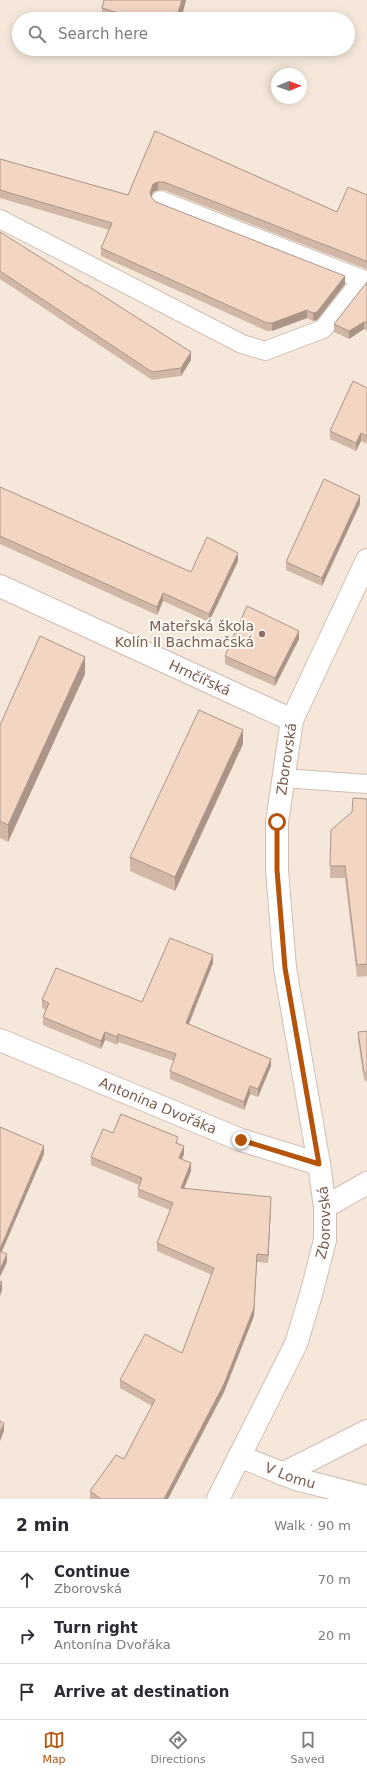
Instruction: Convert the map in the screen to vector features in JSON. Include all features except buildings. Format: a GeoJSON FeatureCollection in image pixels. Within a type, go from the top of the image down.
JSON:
{"type":"FeatureCollection","features":[{"type":"Feature","properties":{"kind":"street","name":"Zborovská"},"geometry":{"type":"LineString","coordinates":[[218,1499],[296,1344],[312,1291],[324,1240],[325,1207],[319,1164],[285,968],[277,863],[277,822],[292,720],[367,560]]}},
{"type":"Feature","properties":{"kind":"street","name":"Hrnčířská"},"geometry":{"type":"LineString","coordinates":[[0,586],[292,720]]}},
{"type":"Feature","properties":{"kind":"street","name":"Antonína Dvořáka"},"geometry":{"type":"LineString","coordinates":[[0,1040],[241,1140],[319,1164]]}},
{"type":"Feature","properties":{"kind":"street"},"geometry":{"type":"LineString","coordinates":[[325,1207],[367,1183]]}},
{"type":"Feature","properties":{"kind":"street"},"geometry":{"type":"LineString","coordinates":[[282,1474],[367,1431]]}},
{"type":"Feature","properties":{"kind":"street","name":"V Lomu"},"geometry":{"type":"LineString","coordinates":[[239,1456],[282,1474],[367,1497]]}},
{"type":"Feature","properties":{"kind":"lane"},"geometry":{"type":"LineString","coordinates":[[0,219],[242,344],[265,351],[322,329],[364,280],[160,200]]}},
{"type":"Feature","properties":{"kind":"lane"},"geometry":{"type":"LineString","coordinates":[[283,778],[367,784]]}},
{"type":"Feature","properties":{"kind":"shaded area"},"geometry":{"type":"Polygon","coordinates":[[[0,0],[367,0],[367,1499],[0,1499],[0,0]]]}},
{"type":"Feature","properties":{"kind":"place","name":"Mateřská škola Kolín II Bachmačská"},"geometry":{"type":"Point","coordinates":[262,634]}},
{"type":"Feature","properties":{"kind":"route"},"geometry":{"type":"LineString","coordinates":[[241,1140],[319,1164],[285,968],[277,870],[277,822]]}}]}
